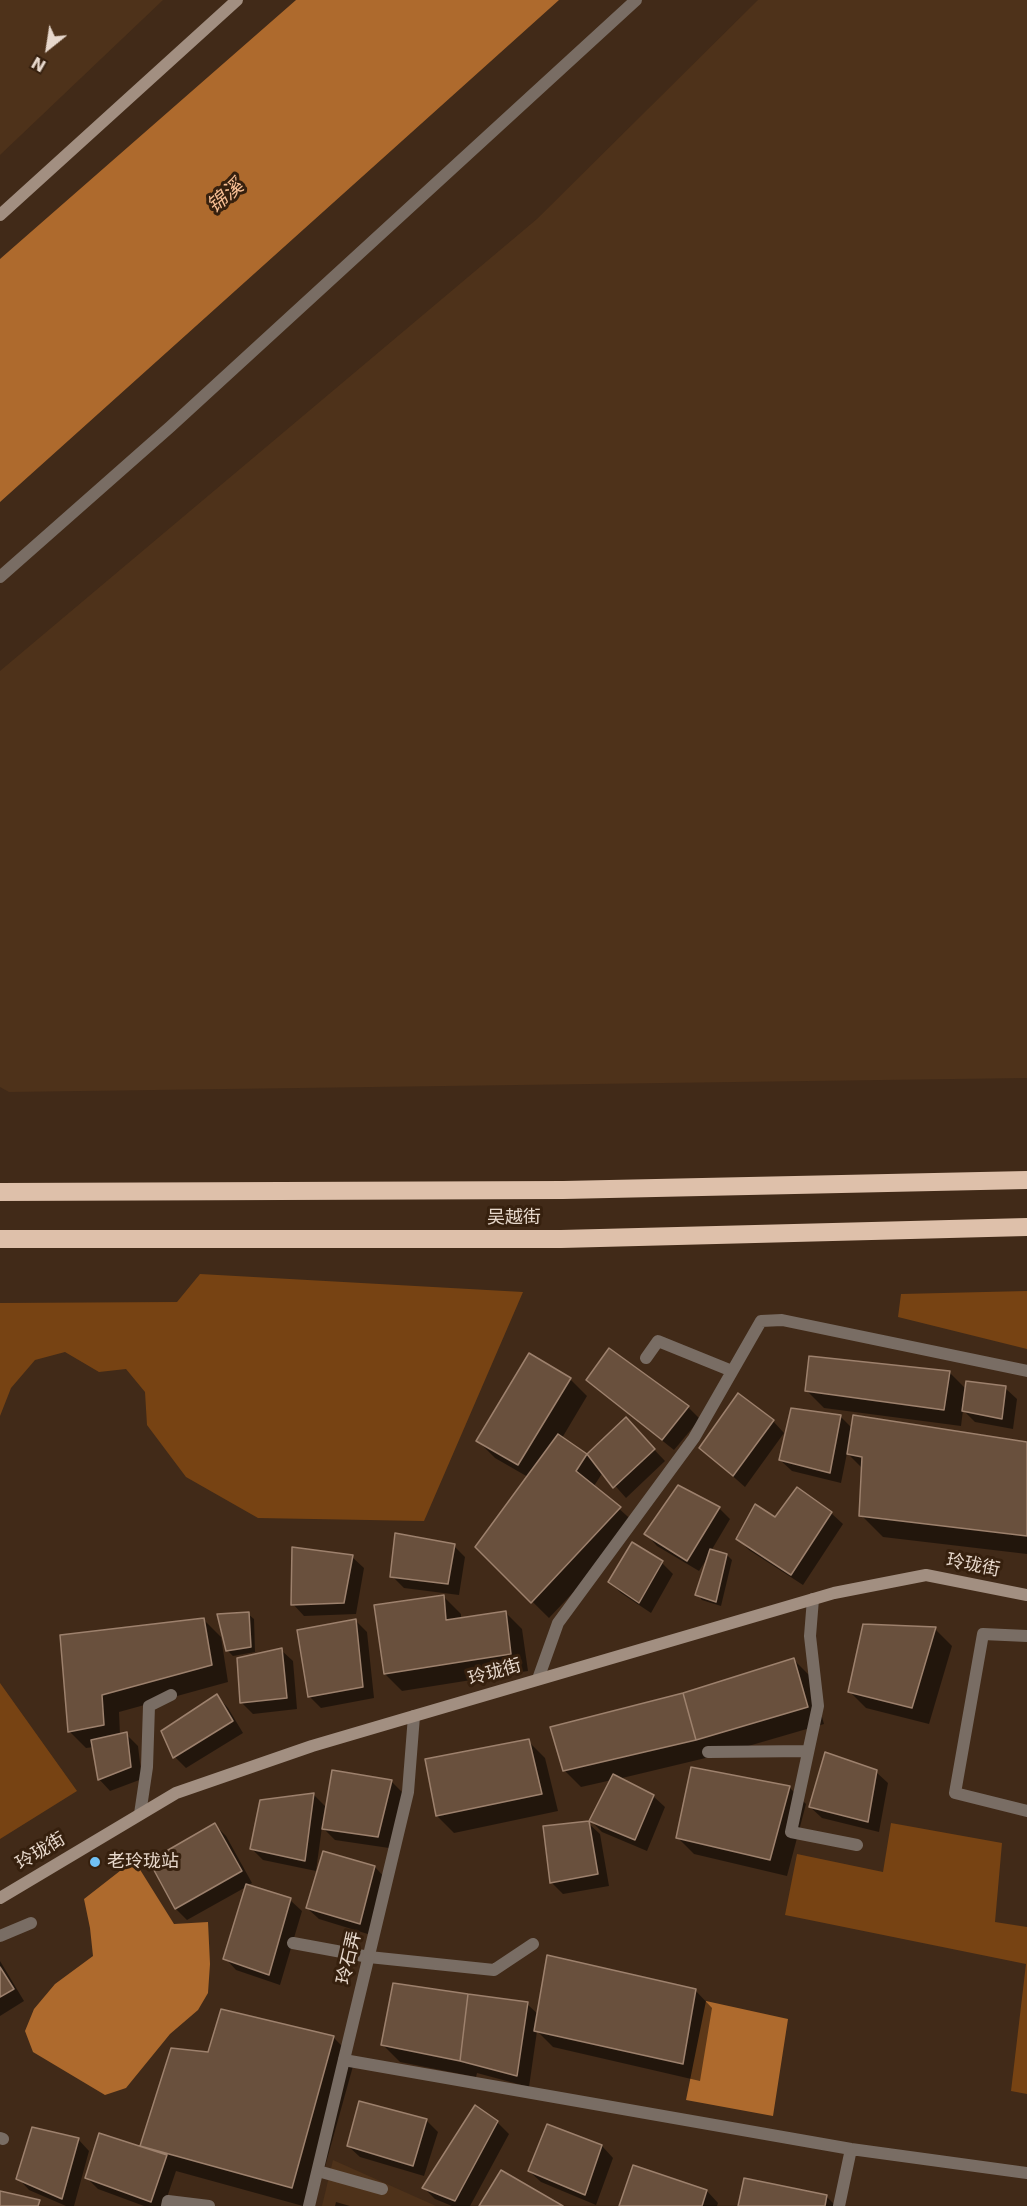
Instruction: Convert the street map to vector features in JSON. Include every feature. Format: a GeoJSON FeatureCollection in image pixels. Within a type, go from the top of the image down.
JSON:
{"type":"FeatureCollection","features":[{"type":"Feature","properties":{"kind":"highway","name":"吴越街"},"geometry":{"type":"LineString","coordinates":[[0,1192],[563,1191],[1027,1180]]}},
{"type":"Feature","properties":{"kind":"highway","name":"吴越街"},"geometry":{"type":"LineString","coordinates":[[0,1239],[561,1239],[1027,1227]]}},
{"type":"Feature","properties":{"kind":"street"},"geometry":{"type":"LineString","coordinates":[[0,215],[237,0]]}},
{"type":"Feature","properties":{"kind":"street"},"geometry":{"type":"LineString","coordinates":[[0,577],[178,419],[636,0]]}},
{"type":"Feature","properties":{"kind":"street"},"geometry":{"type":"LineString","coordinates":[[538,1679],[558,1623],[694,1438],[761,1321],[782,1320],[1027,1371]]}},
{"type":"Feature","properties":{"kind":"street"},"geometry":{"type":"LineString","coordinates":[[646,1358],[658,1341],[732,1371]]}},
{"type":"Feature","properties":{"kind":"street","name":"玲珑街"},"geometry":{"type":"LineString","coordinates":[[0,1898],[176,1793],[312,1746],[538,1679],[813,1599],[926,1575],[1027,1595]]}},
{"type":"Feature","properties":{"kind":"street"},"geometry":{"type":"LineString","coordinates":[[813,1599],[810,1636],[818,1706],[791,1832],[857,1845]]}},
{"type":"Feature","properties":{"kind":"street"},"geometry":{"type":"LineString","coordinates":[[1027,1636],[983,1634],[956,1793],[1027,1811]]}},
{"type":"Feature","properties":{"kind":"street"},"geometry":{"type":"LineString","coordinates":[[140,1815],[147,1767],[149,1706],[171,1695]]}},
{"type":"Feature","properties":{"kind":"street","name":"玲石弄"},"geometry":{"type":"LineString","coordinates":[[309,2206],[408,1792],[414,1716]]}},
{"type":"Feature","properties":{"kind":"street"},"geometry":{"type":"LineString","coordinates":[[708,1752],[808,1751]]}},
{"type":"Feature","properties":{"kind":"street"},"geometry":{"type":"LineString","coordinates":[[0,1936],[31,1923]]}},
{"type":"Feature","properties":{"kind":"street"},"geometry":{"type":"LineString","coordinates":[[293,1943],[369,1957],[494,1970],[533,1944]]}},
{"type":"Feature","properties":{"kind":"street"},"geometry":{"type":"LineString","coordinates":[[344,2060],[851,2149],[1027,2173]]}},
{"type":"Feature","properties":{"kind":"street"},"geometry":{"type":"LineString","coordinates":[[839,2206],[851,2149]]}},
{"type":"Feature","properties":{"kind":"street"},"geometry":{"type":"LineString","coordinates":[[318,2171],[382,2189]]}},
{"type":"Feature","properties":{"kind":"street"},"geometry":{"type":"LineString","coordinates":[[167,2206],[168,2201],[208,2206]]}},
{"type":"Feature","properties":{"kind":"shaded area"},"geometry":{"type":"Polygon","coordinates":[[[0,0],[163,0],[0,155],[0,0]]]}},
{"type":"Feature","properties":{"kind":"shaded area"},"geometry":{"type":"Polygon","coordinates":[[[758,0],[1027,0],[1027,1078],[9,1092],[0,1087],[0,671],[537,219],[758,0]]]}},
{"type":"Feature","properties":{"kind":"shaded area"},"geometry":{"type":"Polygon","coordinates":[[[200,1274],[523,1292],[424,1521],[258,1518],[186,1477],[147,1425],[145,1392],[126,1369],[99,1372],[65,1352],[35,1360],[11,1388],[0,1416],[0,1303],[177,1302],[200,1274]]]}},
{"type":"Feature","properties":{"kind":"shaded area"},"geometry":{"type":"Polygon","coordinates":[[[1027,1291],[1027,1349],[898,1317],[901,1294],[1027,1291]]]}},
{"type":"Feature","properties":{"kind":"shaded area"},"geometry":{"type":"Polygon","coordinates":[[[0,1683],[77,1791],[0,1839],[0,1683]]]}},
{"type":"Feature","properties":{"kind":"shaded area"},"geometry":{"type":"Polygon","coordinates":[[[891,1823],[1002,1843],[995,1922],[1027,1927],[1027,2094],[1011,2091],[1026,1964],[785,1915],[797,1854],[883,1872],[891,1823]]]}},
{"type":"Feature","properties":{"kind":"shaded area"},"geometry":{"type":"Polygon","coordinates":[[[333,2160],[436,2206],[322,2206],[333,2160]]]}},
{"type":"Feature","properties":{"kind":"water","name":"锦溪"},"geometry":{"type":"Polygon","coordinates":[[[296,0],[559,0],[0,502],[0,259],[296,0]]]}},
{"type":"Feature","properties":{"kind":"water"},"geometry":{"type":"Polygon","coordinates":[[[134,1860],[174,1924],[208,1922],[210,1964],[208,1993],[198,2010],[170,2034],[126,2088],[105,2095],[33,2052],[25,2031],[34,2009],[55,1984],[93,1956],[84,1899],[134,1860]]]}},
{"type":"Feature","properties":{"kind":"water"},"geometry":{"type":"Polygon","coordinates":[[[706,2001],[788,2019],[773,2116],[686,2100],[706,2001]]]}},
{"type":"Feature","properties":{"kind":"building"},"geometry":{"type":"Polygon","coordinates":[[[609,1348],[689,1406],[662,1440],[586,1380],[609,1348]]]}},
{"type":"Feature","properties":{"kind":"building"},"geometry":{"type":"Polygon","coordinates":[[[529,1353],[571,1378],[518,1465],[476,1441],[529,1353]]]}},
{"type":"Feature","properties":{"kind":"building"},"geometry":{"type":"Polygon","coordinates":[[[809,1356],[950,1371],[944,1410],[805,1391],[809,1356]]]}},
{"type":"Feature","properties":{"kind":"building"},"geometry":{"type":"Polygon","coordinates":[[[966,1381],[1006,1386],[1002,1419],[962,1411],[966,1381]]]}},
{"type":"Feature","properties":{"kind":"building"},"geometry":{"type":"Polygon","coordinates":[[[738,1393],[774,1420],[733,1476],[699,1448],[738,1393]]]}},
{"type":"Feature","properties":{"kind":"building"},"geometry":{"type":"Polygon","coordinates":[[[791,1408],[841,1415],[830,1473],[779,1460],[791,1408]]]}},
{"type":"Feature","properties":{"kind":"building"},"geometry":{"type":"Polygon","coordinates":[[[853,1415],[1027,1442],[1027,1536],[859,1516],[862,1457],[847,1454],[853,1415]]]}},
{"type":"Feature","properties":{"kind":"building"},"geometry":{"type":"Polygon","coordinates":[[[626,1417],[655,1449],[613,1488],[587,1454],[626,1417]]]}},
{"type":"Feature","properties":{"kind":"building"},"geometry":{"type":"Polygon","coordinates":[[[558,1434],[587,1454],[576,1471],[621,1507],[531,1603],[475,1547],[558,1434]]]}},
{"type":"Feature","properties":{"kind":"building"},"geometry":{"type":"Polygon","coordinates":[[[678,1485],[720,1507],[687,1561],[644,1534],[678,1485]]]}},
{"type":"Feature","properties":{"kind":"building"},"geometry":{"type":"Polygon","coordinates":[[[797,1487],[832,1512],[791,1575],[736,1539],[755,1504],[775,1517],[797,1487]]]}},
{"type":"Feature","properties":{"kind":"building"},"geometry":{"type":"Polygon","coordinates":[[[395,1533],[455,1544],[448,1584],[390,1577],[395,1533]]]}},
{"type":"Feature","properties":{"kind":"building"},"geometry":{"type":"Polygon","coordinates":[[[632,1542],[663,1561],[639,1603],[608,1582],[632,1542]]]}},
{"type":"Feature","properties":{"kind":"building"},"geometry":{"type":"Polygon","coordinates":[[[292,1547],[353,1555],[344,1603],[291,1605],[292,1547]]]}},
{"type":"Feature","properties":{"kind":"building"},"geometry":{"type":"Polygon","coordinates":[[[710,1549],[727,1554],[716,1602],[695,1595],[710,1549]]]}},
{"type":"Feature","properties":{"kind":"building"},"geometry":{"type":"Polygon","coordinates":[[[444,1595],[446,1620],[506,1611],[511,1654],[384,1674],[374,1605],[444,1595]]]}},
{"type":"Feature","properties":{"kind":"building"},"geometry":{"type":"Polygon","coordinates":[[[249,1612],[251,1647],[226,1651],[217,1614],[249,1612]]]}},
{"type":"Feature","properties":{"kind":"building"},"geometry":{"type":"Polygon","coordinates":[[[204,1618],[212,1665],[102,1695],[104,1725],[68,1732],[60,1635],[204,1618]]]}},
{"type":"Feature","properties":{"kind":"building"},"geometry":{"type":"Polygon","coordinates":[[[356,1619],[363,1687],[308,1697],[297,1630],[356,1619]]]}},
{"type":"Feature","properties":{"kind":"building"},"geometry":{"type":"Polygon","coordinates":[[[863,1624],[936,1627],[912,1708],[848,1692],[863,1624]]]}},
{"type":"Feature","properties":{"kind":"building"},"geometry":{"type":"Polygon","coordinates":[[[282,1648],[287,1698],[240,1703],[237,1658],[282,1648]]]}},
{"type":"Feature","properties":{"kind":"building"},"geometry":{"type":"Polygon","coordinates":[[[794,1658],[808,1707],[696,1740],[683,1693],[794,1658]]]}},
{"type":"Feature","properties":{"kind":"building"},"geometry":{"type":"Polygon","coordinates":[[[683,1693],[696,1740],[563,1771],[550,1727],[683,1693]]]}},
{"type":"Feature","properties":{"kind":"building"},"geometry":{"type":"Polygon","coordinates":[[[217,1694],[233,1721],[173,1758],[161,1731],[217,1694]]]}},
{"type":"Feature","properties":{"kind":"building"},"geometry":{"type":"Polygon","coordinates":[[[127,1732],[131,1767],[98,1780],[91,1740],[127,1732]]]}},
{"type":"Feature","properties":{"kind":"building"},"geometry":{"type":"Polygon","coordinates":[[[529,1739],[542,1794],[436,1816],[425,1759],[529,1739]]]}},
{"type":"Feature","properties":{"kind":"building"},"geometry":{"type":"Polygon","coordinates":[[[825,1752],[877,1770],[868,1822],[809,1807],[825,1752]]]}},
{"type":"Feature","properties":{"kind":"building"},"geometry":{"type":"Polygon","coordinates":[[[691,1767],[790,1786],[770,1860],[676,1838],[691,1767]]]}},
{"type":"Feature","properties":{"kind":"building"},"geometry":{"type":"Polygon","coordinates":[[[332,1770],[392,1780],[378,1837],[322,1829],[332,1770]]]}},
{"type":"Feature","properties":{"kind":"building"},"geometry":{"type":"Polygon","coordinates":[[[613,1774],[654,1795],[635,1840],[589,1821],[613,1774]]]}},
{"type":"Feature","properties":{"kind":"building"},"geometry":{"type":"Polygon","coordinates":[[[314,1793],[305,1861],[250,1849],[260,1800],[314,1793]]]}},
{"type":"Feature","properties":{"kind":"building"},"geometry":{"type":"Polygon","coordinates":[[[589,1821],[598,1874],[550,1883],[543,1826],[589,1821]]]}},
{"type":"Feature","properties":{"kind":"building"},"geometry":{"type":"Polygon","coordinates":[[[215,1823],[242,1871],[175,1909],[149,1861],[215,1823]]]}},
{"type":"Feature","properties":{"kind":"building"},"geometry":{"type":"Polygon","coordinates":[[[323,1851],[375,1866],[360,1924],[306,1908],[323,1851]]]}},
{"type":"Feature","properties":{"kind":"building"},"geometry":{"type":"Polygon","coordinates":[[[246,1884],[291,1898],[269,1975],[223,1959],[246,1884]]]}},
{"type":"Feature","properties":{"kind":"building"},"geometry":{"type":"Polygon","coordinates":[[[547,1955],[696,1989],[683,2064],[534,2031],[547,1955]]]}},
{"type":"Feature","properties":{"kind":"building"},"geometry":{"type":"Polygon","coordinates":[[[0,1967],[14,1989],[0,1997],[0,1967]]]}},
{"type":"Feature","properties":{"kind":"building"},"geometry":{"type":"Polygon","coordinates":[[[393,1983],[468,1994],[460,2061],[381,2045],[393,1983]]]}},
{"type":"Feature","properties":{"kind":"building"},"geometry":{"type":"Polygon","coordinates":[[[468,1994],[528,2002],[517,2076],[460,2061],[468,1994]]]}},
{"type":"Feature","properties":{"kind":"building"},"geometry":{"type":"Polygon","coordinates":[[[221,2009],[334,2036],[292,2188],[140,2146],[171,2048],[208,2052],[221,2009]]]}},
{"type":"Feature","properties":{"kind":"building"},"geometry":{"type":"Polygon","coordinates":[[[359,2101],[427,2119],[413,2166],[347,2146],[359,2101]]]}},
{"type":"Feature","properties":{"kind":"building"},"geometry":{"type":"Polygon","coordinates":[[[475,2105],[498,2121],[455,2201],[422,2188],[475,2105]]]}},
{"type":"Feature","properties":{"kind":"building"},"geometry":{"type":"Polygon","coordinates":[[[547,2124],[602,2145],[585,2195],[528,2171],[547,2124]]]}},
{"type":"Feature","properties":{"kind":"building"},"geometry":{"type":"Polygon","coordinates":[[[32,2127],[79,2138],[62,2199],[16,2179],[32,2127]]]}},
{"type":"Feature","properties":{"kind":"building"},"geometry":{"type":"Polygon","coordinates":[[[99,2133],[167,2155],[151,2202],[85,2178],[99,2133]]]}},
{"type":"Feature","properties":{"kind":"building"},"geometry":{"type":"Polygon","coordinates":[[[633,2165],[707,2190],[702,2206],[619,2206],[633,2165]]]}},
{"type":"Feature","properties":{"kind":"building"},"geometry":{"type":"Polygon","coordinates":[[[501,2170],[563,2206],[479,2206],[501,2170]]]}},
{"type":"Feature","properties":{"kind":"building"},"geometry":{"type":"Polygon","coordinates":[[[744,2178],[827,2195],[825,2206],[738,2206],[744,2178]]]}},
{"type":"Feature","properties":{"kind":"building"},"geometry":{"type":"Polygon","coordinates":[[[0,2191],[40,2200],[38,2206],[0,2206],[0,2191]]]}},
{"type":"Feature","properties":{"kind":"place","name":"老玲珑站"},"geometry":{"type":"Point","coordinates":[95,1862]}}]}
